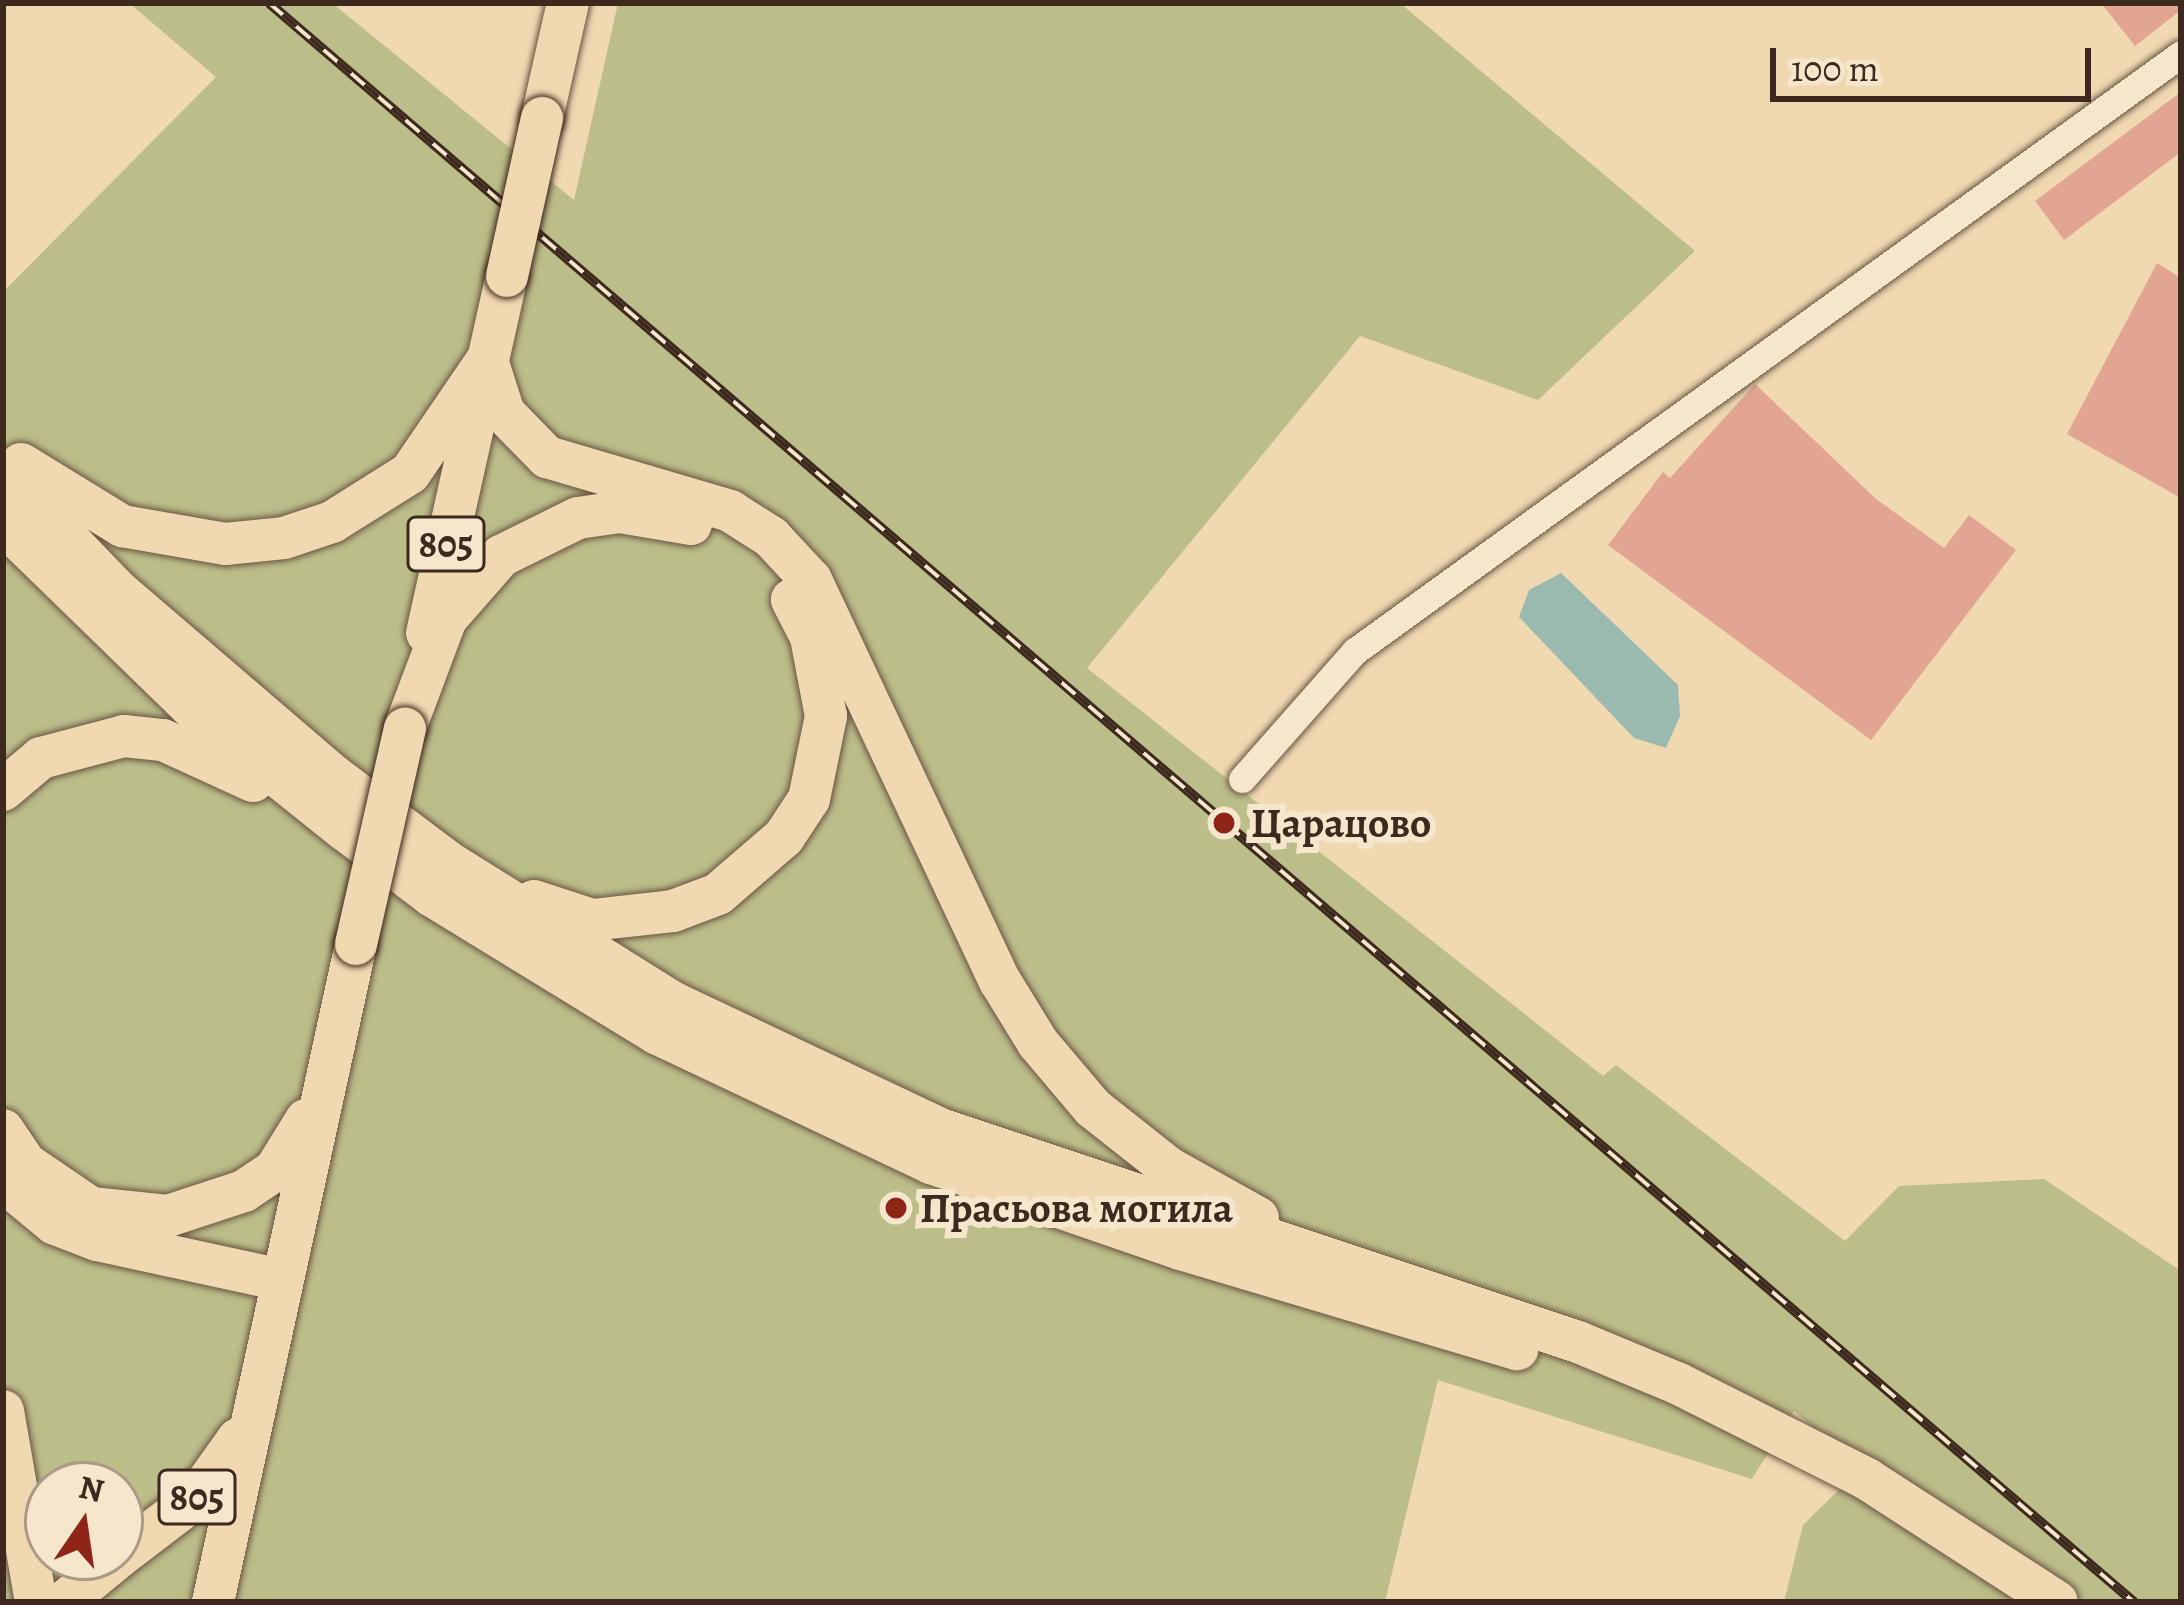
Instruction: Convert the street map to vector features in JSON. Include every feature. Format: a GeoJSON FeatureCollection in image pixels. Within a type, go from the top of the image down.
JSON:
{"type":"FeatureCollection","features":[{"type":"Feature","properties":{"kind":"main road","name":"805"},"geometry":{"type":"LineString","coordinates":[[213,1602],[250,1417],[568,3]]}},
{"type":"Feature","properties":{"kind":"main road"},"geometry":{"type":"LineString","coordinates":[[3,449],[71,501],[122,526],[225,544],[284,538],[332,522],[410,473],[487,360]]}},
{"type":"Feature","properties":{"kind":"main road"},"geometry":{"type":"LineString","coordinates":[[487,360],[504,413],[547,457],[730,511],[812,580],[1000,981],[1038,1042],[1093,1108],[1169,1168],[1358,1267]]}},
{"type":"Feature","properties":{"kind":"main road"},"geometry":{"type":"LineString","coordinates":[[3,472],[214,678],[448,862],[655,992],[814,1076],[1068,1175],[1578,1342],[1814,1450],[2057,1602]]}},
{"type":"Feature","properties":{"kind":"main road"},"geometry":{"type":"LineString","coordinates":[[406,728],[446,619],[470,584],[519,545],[578,518],[620,512],[699,526],[768,572],[811,637],[826,716],[808,799],[784,837],[718,894],[632,920],[592,920],[448,862]]}},
{"type":"Feature","properties":{"kind":"main road"},"geometry":{"type":"LineString","coordinates":[[3,524],[190,706],[345,830],[449,907],[658,1034],[931,1162],[1814,1450]]}},
{"type":"Feature","properties":{"kind":"main road"},"geometry":{"type":"LineString","coordinates":[[3,790],[41,758],[86,740],[164,740],[345,830]]}},
{"type":"Feature","properties":{"kind":"main road"},"geometry":{"type":"LineString","coordinates":[[3,1130],[26,1163],[91,1208],[168,1216],[211,1207],[274,1170],[324,1088]]}},
{"type":"Feature","properties":{"kind":"main road"},"geometry":{"type":"LineString","coordinates":[[3,1181],[55,1224],[97,1240],[282,1280]]}},
{"type":"Feature","properties":{"kind":"main road"},"geometry":{"type":"LineString","coordinates":[[3,1411],[36,1602]]}},
{"type":"Feature","properties":{"kind":"main road","name":"805"},"geometry":{"type":"LineString","coordinates":[[144,1538],[196,1498],[250,1417]]}},
{"type":"Feature","properties":{"kind":"main road","name":"805"},"geometry":{"type":"LineString","coordinates":[[64,1602],[90,1581]]}},
{"type":"Feature","properties":{"kind":"street"},"geometry":{"type":"LineString","coordinates":[[1242,779],[1320,685],[1372,638],[2181,54]]}},
{"type":"Feature","properties":{"kind":"green space"},"geometry":{"type":"Polygon","coordinates":[[[129,3],[332,3],[574,200],[618,3],[1400,3],[1695,251],[1538,400],[1360,336],[1087,668],[1603,1076],[1616,1065],[1845,1241],[1899,1186],[2044,1179],[2181,1271],[2181,1602],[1784,1602],[1803,1525],[1861,1468],[1794,1411],[1752,1479],[1438,1380],[1385,1602],[3,1602],[3,292],[216,77],[129,3]]]}},
{"type":"Feature","properties":{"kind":"water"},"geometry":{"type":"Polygon","coordinates":[[[1561,573],[1678,685],[1680,716],[1666,748],[1634,738],[1519,617],[1529,590],[1561,573]]]}},
{"type":"Feature","properties":{"kind":"building"},"geometry":{"type":"Polygon","coordinates":[[[2101,3],[2181,3],[2181,10],[2135,46],[2101,3]]]}},
{"type":"Feature","properties":{"kind":"building"},"geometry":{"type":"Polygon","coordinates":[[[2181,92],[2181,152],[2064,240],[2035,201],[2181,92]]]}},
{"type":"Feature","properties":{"kind":"building"},"geometry":{"type":"Polygon","coordinates":[[[2157,263],[2181,278],[2181,498],[2067,434],[2157,263]]]}},
{"type":"Feature","properties":{"kind":"building"},"geometry":{"type":"Polygon","coordinates":[[[1755,384],[1876,499],[1944,548],[1969,515],[2016,550],[1871,740],[1608,545],[1663,472],[1670,478],[1755,384]]]}},
{"type":"Feature","properties":{"kind":"railway"},"geometry":{"type":"LineString","coordinates":[[269,3],[2134,1602]]}},
{"type":"Feature","properties":{"kind":"place","name":"Царацово"},"geometry":{"type":"Point","coordinates":[1224,823]}},
{"type":"Feature","properties":{"kind":"place","name":"Прасьова могила"},"geometry":{"type":"Point","coordinates":[896,1208]}}]}
